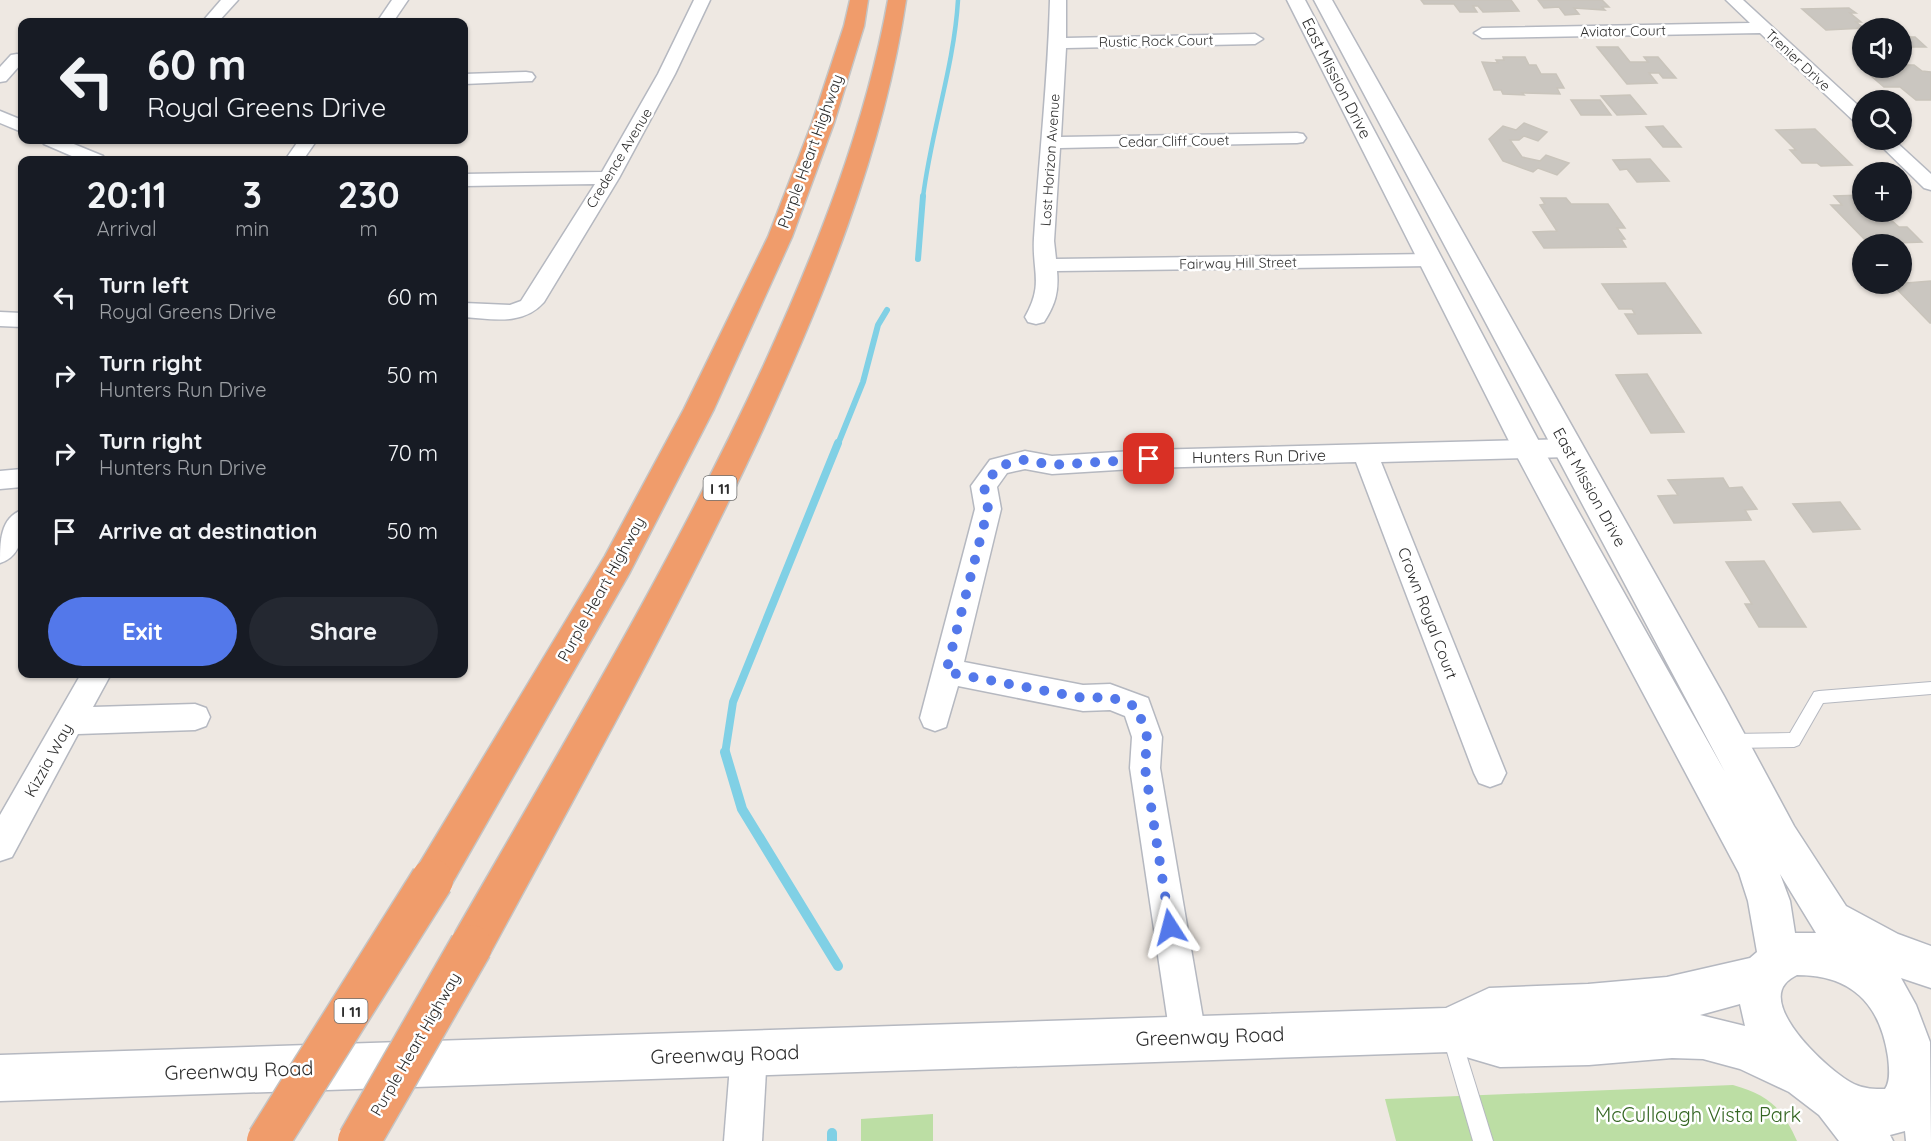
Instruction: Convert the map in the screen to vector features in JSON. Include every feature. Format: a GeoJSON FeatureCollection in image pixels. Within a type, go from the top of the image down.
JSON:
{"type":"FeatureCollection","features":[{"type":"Feature","properties":{"kind":"highway","name":"Purple Heart Highway"},"geometry":{"type":"LineString","coordinates":[[268,1141],[432,880],[616,565],[699,409],[780,237],[823,123],[854,26],[859,0]]}},
{"type":"Feature","properties":{"kind":"highway","name":"Purple Heart Highway"},"geometry":{"type":"LineString","coordinates":[[359,1141],[471,946],[670,585],[758,413],[831,242],[869,125],[894,27],[897,0]]}},
{"type":"Feature","properties":{"kind":"street"},"geometry":{"type":"LineString","coordinates":[[214,18],[230,0]]}},
{"type":"Feature","properties":{"kind":"street"},"geometry":{"type":"LineString","coordinates":[[388,18],[400,0]]}},
{"type":"Feature","properties":{"kind":"street","name":"Credence Avenue"},"geometry":{"type":"LineString","coordinates":[[468,310],[501,314],[525,309],[537,298],[542,284],[609,178],[661,87],[702,0]]}},
{"type":"Feature","properties":{"kind":"street","name":"Lost Horizon Avenue"},"geometry":{"type":"LineString","coordinates":[[1036,317],[1046,299],[1044,230],[1058,0]]}},
{"type":"Feature","properties":{"kind":"street","name":"East Mission Drive"},"geometry":{"type":"LineString","coordinates":[[1296,0],[1528,449],[1756,865],[1769,901],[1771,967]]}},
{"type":"Feature","properties":{"kind":"street","name":"East Mission Drive"},"geometry":{"type":"LineString","coordinates":[[1323,0],[1730,741],[1780,838],[1829,916],[1877,980]]}},
{"type":"Feature","properties":{"kind":"street","name":"Trenier Drive"},"geometry":{"type":"LineString","coordinates":[[1734,0],[1852,110]]}},
{"type":"Feature","properties":{"kind":"street","name":"Aviator Court"},"geometry":{"type":"LineString","coordinates":[[1482,33],[1764,28]]}},
{"type":"Feature","properties":{"kind":"street","name":"Rustic Rock Court"},"geometry":{"type":"LineString","coordinates":[[1057,43],[1255,39]]}},
{"type":"Feature","properties":{"kind":"street"},"geometry":{"type":"LineString","coordinates":[[0,77],[13,59]]}},
{"type":"Feature","properties":{"kind":"street"},"geometry":{"type":"LineString","coordinates":[[468,79],[526,77]]}},
{"type":"Feature","properties":{"kind":"street"},"geometry":{"type":"LineString","coordinates":[[0,116],[18,125]]}},
{"type":"Feature","properties":{"kind":"street","name":"Cedar Cliff Couet"},"geometry":{"type":"LineString","coordinates":[[1050,143],[1297,138]]}},
{"type":"Feature","properties":{"kind":"street"},"geometry":{"type":"LineString","coordinates":[[59,144],[87,156]]}},
{"type":"Feature","properties":{"kind":"street"},"geometry":{"type":"LineString","coordinates":[[1895,150],[1931,184]]}},
{"type":"Feature","properties":{"kind":"street"},"geometry":{"type":"LineString","coordinates":[[468,180],[609,178]]}},
{"type":"Feature","properties":{"kind":"street","name":"Fairway Hill Street"},"geometry":{"type":"LineString","coordinates":[[1045,265],[1431,260]]}},
{"type":"Feature","properties":{"kind":"street"},"geometry":{"type":"LineString","coordinates":[[0,319],[18,320]]}},
{"type":"Feature","properties":{"kind":"street","name":"Hunters Run Drive"},"geometry":{"type":"LineString","coordinates":[[935,718],[988,509],[984,486],[999,466],[1024,460],[1052,465],[1149,459],[1568,448]]}},
{"type":"Feature","properties":{"kind":"street","name":"Crown Royal Court"},"geometry":{"type":"LineString","coordinates":[[1365,453],[1490,772]]}},
{"type":"Feature","properties":{"kind":"street"},"geometry":{"type":"LineString","coordinates":[[0,480],[18,478]]}},
{"type":"Feature","properties":{"kind":"street"},"geometry":{"type":"LineString","coordinates":[[0,553],[18,526]]}},
{"type":"Feature","properties":{"kind":"street"},"geometry":{"type":"LineString","coordinates":[[946,672],[1083,698],[1110,697],[1137,707],[1147,737],[1145,768],[1188,1036]]}},
{"type":"Feature","properties":{"kind":"street","name":"Kizzia Way"},"geometry":{"type":"LineString","coordinates":[[0,846],[94,678]]}},
{"type":"Feature","properties":{"kind":"street"},"geometry":{"type":"LineString","coordinates":[[70,722],[195,717]]}},
{"type":"Feature","properties":{"kind":"street"},"geometry":{"type":"LineString","coordinates":[[1829,916],[1855,935],[1893,955],[1931,968]]}},
{"type":"Feature","properties":{"kind":"street"},"geometry":{"type":"LineString","coordinates":[[1869,1141],[1836,1100],[1800,1074],[1783,1055],[1767,1028],[1760,988],[1771,967],[1789,954],[1810,954],[1834,958],[1877,980],[1931,1002]]}},
{"type":"Feature","properties":{"kind":"street","name":"Greenway Road"},"geometry":{"type":"LineString","coordinates":[[1449,1030],[1489,1010],[1588,1006],[1692,995],[1771,967]]}},
{"type":"Feature","properties":{"kind":"street"},"geometry":{"type":"LineString","coordinates":[[1836,1100],[1875,1113],[1894,1113],[1929,1101],[1930,1062],[1921,1035],[1906,1010],[1877,980]]}},
{"type":"Feature","properties":{"kind":"street","name":"Greenway Road"},"geometry":{"type":"LineString","coordinates":[[0,1078],[1188,1036],[1449,1030],[1500,1045],[1589,1043],[1672,1036],[1703,1037],[1744,1048],[1800,1074]]}},
{"type":"Feature","properties":{"kind":"street"},"geometry":{"type":"LineString","coordinates":[[742,1141],[749,1053]]}},
{"type":"Feature","properties":{"kind":"lane"},"geometry":{"type":"LineString","coordinates":[[1730,741],[1794,740],[1819,697],[1931,688]]}},
{"type":"Feature","properties":{"kind":"lane"},"geometry":{"type":"LineString","coordinates":[[1449,1030],[1484,1141]]}},
{"type":"Feature","properties":{"kind":"green space","name":"McCullough Vista Park"},"geometry":{"type":"Polygon","coordinates":[[[1733,1085],[1756,1093],[1772,1104],[1786,1119],[1797,1141],[1396,1141],[1385,1099],[1733,1085]]]}},
{"type":"Feature","properties":{"kind":"green space"},"geometry":{"type":"Polygon","coordinates":[[[933,1114],[933,1141],[861,1141],[861,1119],[933,1114]]]}},
{"type":"Feature","properties":{"kind":"building"},"geometry":{"type":"Polygon","coordinates":[[[1421,0],[1511,0],[1519,11],[1483,12],[1478,6],[1473,6],[1477,12],[1460,12],[1454,4],[1424,4],[1421,0]]]}},
{"type":"Feature","properties":{"kind":"building"},"geometry":{"type":"Polygon","coordinates":[[[1538,0],[1602,0],[1609,7],[1602,7],[1605,10],[1574,8],[1579,14],[1565,15],[1559,7],[1544,8],[1538,0]]]}},
{"type":"Feature","properties":{"kind":"building"},"geometry":{"type":"Polygon","coordinates":[[[1849,8],[1856,13],[1850,13],[1856,18],[1852,18],[1852,29],[1826,30],[1802,9],[1849,8]]]}},
{"type":"Feature","properties":{"kind":"building"},"geometry":{"type":"Polygon","coordinates":[[[1912,37],[1915,37],[1926,47],[1912,47],[1912,37]]]}},
{"type":"Feature","properties":{"kind":"building"},"geometry":{"type":"Polygon","coordinates":[[[1597,47],[1618,47],[1630,62],[1648,62],[1644,57],[1658,57],[1676,78],[1663,78],[1659,73],[1649,73],[1657,83],[1627,84],[1597,47]]]}},
{"type":"Feature","properties":{"kind":"building"},"geometry":{"type":"Polygon","coordinates":[[[1503,57],[1525,57],[1529,65],[1536,65],[1541,74],[1556,74],[1564,88],[1557,88],[1560,94],[1503,94],[1501,90],[1494,90],[1482,62],[1498,63],[1496,60],[1504,60],[1503,57]]]}},
{"type":"Feature","properties":{"kind":"building"},"geometry":{"type":"Polygon","coordinates":[[[1912,65],[1922,71],[1931,72],[1931,100],[1916,100],[1912,97],[1912,90],[1884,87],[1873,78],[1912,78],[1912,65]]]}},
{"type":"Feature","properties":{"kind":"building"},"geometry":{"type":"Polygon","coordinates":[[[1630,95],[1646,114],[1617,115],[1601,96],[1630,95]]]}},
{"type":"Feature","properties":{"kind":"building"},"geometry":{"type":"Polygon","coordinates":[[[1571,100],[1600,100],[1611,115],[1581,115],[1571,100]]]}},
{"type":"Feature","properties":{"kind":"building"},"geometry":{"type":"Polygon","coordinates":[[[1524,123],[1547,132],[1538,141],[1524,136],[1519,140],[1510,140],[1522,157],[1540,161],[1546,155],[1569,163],[1557,175],[1538,168],[1533,172],[1503,161],[1489,139],[1503,126],[1516,130],[1524,123]]]}},
{"type":"Feature","properties":{"kind":"building"},"geometry":{"type":"Polygon","coordinates":[[[1663,126],[1681,147],[1663,147],[1646,127],[1663,126]]]}},
{"type":"Feature","properties":{"kind":"building"},"geometry":{"type":"Polygon","coordinates":[[[1815,129],[1852,165],[1821,166],[1817,163],[1802,163],[1790,150],[1796,150],[1776,130],[1815,129]]]}},
{"type":"Feature","properties":{"kind":"building"},"geometry":{"type":"Polygon","coordinates":[[[1650,159],[1669,181],[1637,182],[1627,169],[1620,170],[1613,160],[1650,159]]]}},
{"type":"Feature","properties":{"kind":"building"},"geometry":{"type":"Polygon","coordinates":[[[1852,195],[1852,222],[1893,222],[1899,227],[1907,227],[1922,242],[1912,242],[1912,234],[1859,234],[1831,205],[1842,205],[1834,196],[1852,195]]]}},
{"type":"Feature","properties":{"kind":"building"},"geometry":{"type":"Polygon","coordinates":[[[1541,198],[1566,198],[1571,204],[1608,204],[1625,228],[1617,228],[1625,239],[1621,239],[1626,247],[1544,248],[1533,232],[1557,231],[1540,205],[1545,204],[1541,198]]]}},
{"type":"Feature","properties":{"kind":"building"},"geometry":{"type":"Polygon","coordinates":[[[1931,281],[1931,323],[1902,294],[1912,294],[1912,282],[1931,281]]]}},
{"type":"Feature","properties":{"kind":"building"},"geometry":{"type":"Polygon","coordinates":[[[1665,283],[1701,333],[1638,334],[1625,314],[1635,314],[1632,309],[1619,309],[1602,284],[1665,283]]]}},
{"type":"Feature","properties":{"kind":"building"},"geometry":{"type":"Polygon","coordinates":[[[1647,374],[1684,432],[1651,433],[1616,375],[1647,374]]]}},
{"type":"Feature","properties":{"kind":"building"},"geometry":{"type":"Polygon","coordinates":[[[1723,478],[1729,488],[1742,487],[1757,509],[1745,510],[1751,520],[1674,523],[1658,496],[1678,495],[1668,480],[1723,478]]]}},
{"type":"Feature","properties":{"kind":"building"},"geometry":{"type":"Polygon","coordinates":[[[1840,502],[1860,529],[1813,532],[1793,504],[1840,502]]]}},
{"type":"Feature","properties":{"kind":"building"},"geometry":{"type":"Polygon","coordinates":[[[1764,561],[1806,627],[1759,627],[1745,604],[1752,604],[1726,562],[1764,561]]]}},
{"type":"Feature","properties":{"kind":"waterway"},"geometry":{"type":"LineString","coordinates":[[923,197],[952,50],[958,0]]}},
{"type":"Feature","properties":{"kind":"waterway"},"geometry":{"type":"LineString","coordinates":[[918,259],[923,196]]}},
{"type":"Feature","properties":{"kind":"waterway"},"geometry":{"type":"LineString","coordinates":[[838,444],[863,382],[878,325],[887,310]]}},
{"type":"Feature","properties":{"kind":"waterway"},"geometry":{"type":"LineString","coordinates":[[725,753],[733,702],[838,443]]}},
{"type":"Feature","properties":{"kind":"waterway"},"geometry":{"type":"LineString","coordinates":[[725,753],[742,809],[838,966]]}},
{"type":"Feature","properties":{"kind":"waterway"},"geometry":{"type":"LineString","coordinates":[[832,1133],[832,1141]]}},
{"type":"Feature","properties":{"kind":"route"},"geometry":{"type":"LineString","coordinates":[[1149,459],[1052,465],[1024,460],[999,466],[984,486],[988,509],[946,672],[1083,698],[1110,697],[1137,707],[1147,737],[1145,768],[1170,927]]}}]}
